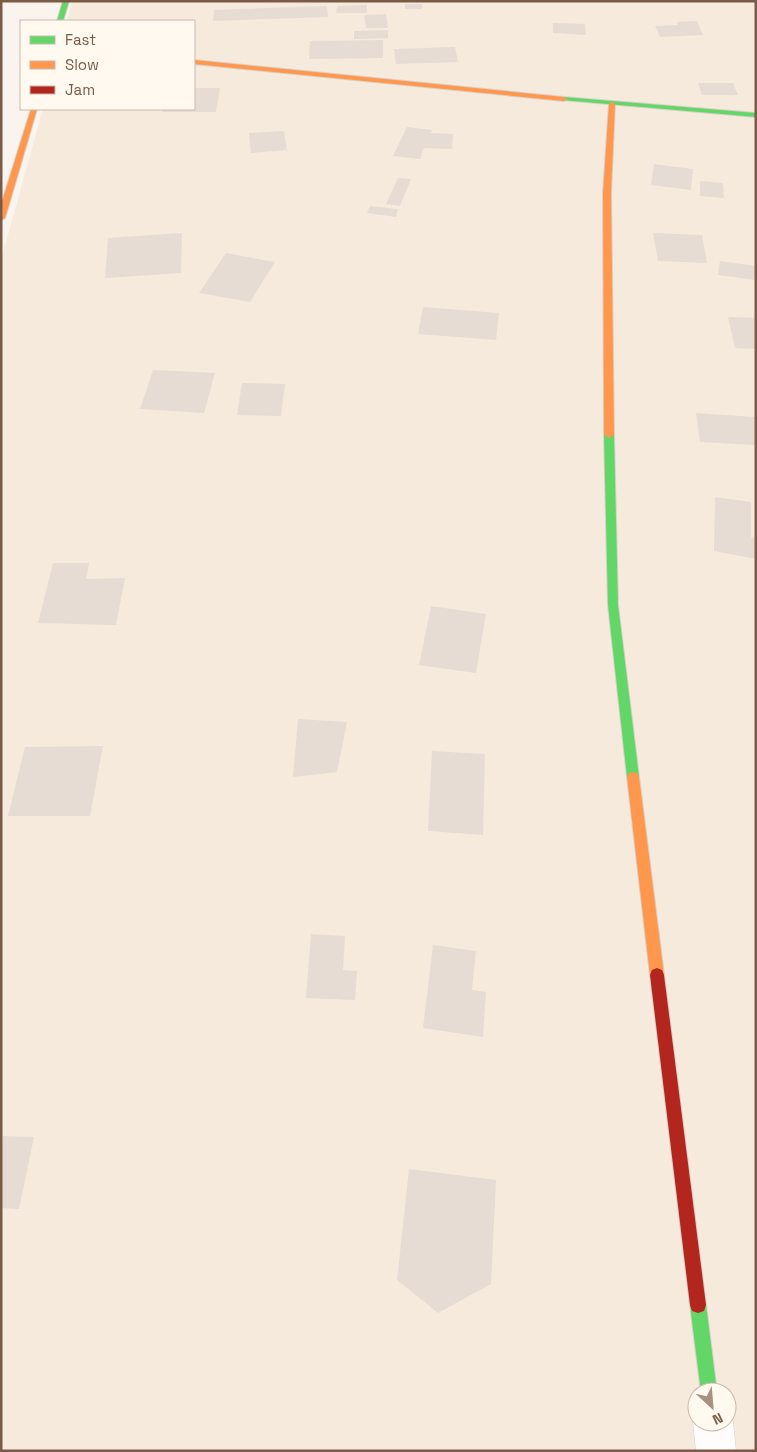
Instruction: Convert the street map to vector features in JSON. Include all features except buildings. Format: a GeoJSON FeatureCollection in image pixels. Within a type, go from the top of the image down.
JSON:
{"type":"FeatureCollection","features":[{"type":"Feature","properties":{"kind":"street"},"geometry":{"type":"LineString","coordinates":[[60,20],[66,1]]}},
{"type":"Feature","properties":{"kind":"street"},"geometry":{"type":"LineString","coordinates":[[195,62],[612,104],[756,115]]}},
{"type":"Feature","properties":{"kind":"street"},"geometry":{"type":"LineString","coordinates":[[612,104],[608,193],[610,534],[613,605],[620,676],[708,1382]]}},
{"type":"Feature","properties":{"kind":"street"},"geometry":{"type":"LineString","coordinates":[[1,218],[34,110]]}},
{"type":"Feature","properties":{"kind":"street"},"geometry":{"type":"LineString","coordinates":[[714,1432],[716,1451]]}},
{"type":"Feature","properties":{"kind":"shaded area"},"geometry":{"type":"Polygon","coordinates":[[[72,1],[756,1],[756,1451],[1,1451],[1,260],[43,110],[195,110],[195,20],[67,20],[72,1]]]}},
{"type":"Feature","properties":{"kind":"traffic: fast"},"geometry":{"type":"LineString","coordinates":[[60,20],[66,1]]}},
{"type":"Feature","properties":{"kind":"traffic: fast"},"geometry":{"type":"LineString","coordinates":[[564,99],[756,115]]}},
{"type":"Feature","properties":{"kind":"traffic: fast"},"geometry":{"type":"LineString","coordinates":[[609,435],[613,605],[633,777]]}},
{"type":"Feature","properties":{"kind":"traffic: fast"},"geometry":{"type":"LineString","coordinates":[[698,1305],[708,1382]]}},
{"type":"Feature","properties":{"kind":"traffic: slow"},"geometry":{"type":"LineString","coordinates":[[195,62],[564,99]]}},
{"type":"Feature","properties":{"kind":"traffic: slow"},"geometry":{"type":"LineString","coordinates":[[609,435],[607,193],[612,104]]}},
{"type":"Feature","properties":{"kind":"traffic: slow"},"geometry":{"type":"LineString","coordinates":[[1,218],[34,110]]}},
{"type":"Feature","properties":{"kind":"traffic: slow"},"geometry":{"type":"LineString","coordinates":[[633,777],[657,975]]}},
{"type":"Feature","properties":{"kind":"traffic: jam"},"geometry":{"type":"LineString","coordinates":[[657,975],[698,1305]]}}]}
